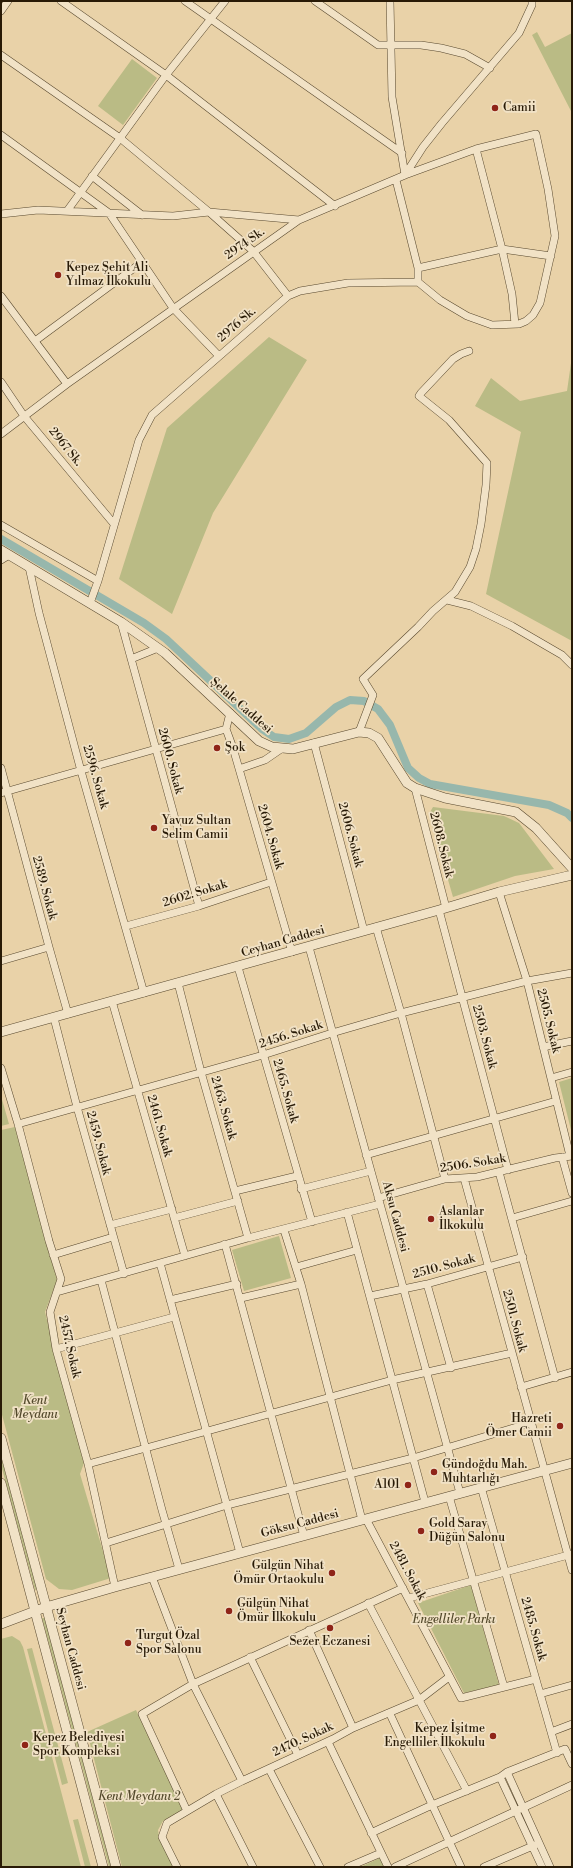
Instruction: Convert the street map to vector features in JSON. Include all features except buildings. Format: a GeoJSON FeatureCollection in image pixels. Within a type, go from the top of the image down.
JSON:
{"type":"FeatureCollection","features":[{"type":"Feature","properties":{"kind":"street"},"geometry":{"type":"LineString","coordinates":[[1,11],[8,1]]}},
{"type":"Feature","properties":{"kind":"street"},"geometry":{"type":"LineString","coordinates":[[61,1],[166,75],[335,206]]}},
{"type":"Feature","properties":{"kind":"street"},"geometry":{"type":"LineString","coordinates":[[185,1],[402,153]]}},
{"type":"Feature","properties":{"kind":"street"},"geometry":{"type":"LineString","coordinates":[[67,212],[166,75],[225,1]]}},
{"type":"Feature","properties":{"kind":"street"},"geometry":{"type":"LineString","coordinates":[[315,1],[378,45],[421,45],[440,48],[466,54],[490,68]]}},
{"type":"Feature","properties":{"kind":"street"},"geometry":{"type":"LineString","coordinates":[[390,1],[392,97],[405,175]]}},
{"type":"Feature","properties":{"kind":"street"},"geometry":{"type":"LineString","coordinates":[[405,175],[423,147],[442,123],[518,33],[532,5],[532,1]]}},
{"type":"Feature","properties":{"kind":"street"},"geometry":{"type":"LineString","coordinates":[[1,55],[120,138],[209,212],[253,251],[288,296]]}},
{"type":"Feature","properties":{"kind":"street","name":"2974 Sk."},"geometry":{"type":"LineString","coordinates":[[1,434],[67,384],[253,251],[299,220],[405,175],[476,150],[536,134],[554,223],[555,236],[551,256]]}},
{"type":"Feature","properties":{"kind":"street"},"geometry":{"type":"LineString","coordinates":[[1,135],[109,213],[141,262],[174,308],[219,356]]}},
{"type":"Feature","properties":{"kind":"street"},"geometry":{"type":"LineString","coordinates":[[476,150],[502,248],[512,294],[515,324]]}},
{"type":"Feature","properties":{"kind":"street"},"geometry":{"type":"LineString","coordinates":[[92,176],[142,215]]}},
{"type":"Feature","properties":{"kind":"street"},"geometry":{"type":"LineString","coordinates":[[396,180],[418,268],[418,282],[440,300],[467,316],[492,325],[523,323],[530,318],[539,307],[551,256],[502,248],[418,268]]}},
{"type":"Feature","properties":{"kind":"street"},"geometry":{"type":"LineString","coordinates":[[1,214],[38,210],[173,216],[209,212],[299,220]]}},
{"type":"Feature","properties":{"kind":"street"},"geometry":{"type":"LineString","coordinates":[[35,341],[141,262]]}},
{"type":"Feature","properties":{"kind":"street","name":"2976 Sk."},"geometry":{"type":"LineString","coordinates":[[90,603],[98,581],[139,440],[152,415],[288,296],[300,291],[348,284],[418,282]]}},
{"type":"Feature","properties":{"kind":"street"},"geometry":{"type":"LineString","coordinates":[[1,296],[67,384]]}},
{"type":"Feature","properties":{"kind":"street"},"geometry":{"type":"LineString","coordinates":[[469,352],[461,354],[453,359],[419,396],[449,420],[487,463],[488,471],[481,524],[470,567],[463,582],[447,600],[433,611],[363,679],[373,696],[359,732],[369,733],[378,738],[407,783],[415,788],[445,798],[516,812],[536,828],[572,868]]}},
{"type":"Feature","properties":{"kind":"street","name":"2967 Sk."},"geometry":{"type":"LineString","coordinates":[[1,382],[24,416],[114,524]]}},
{"type":"Feature","properties":{"kind":"street"},"geometry":{"type":"LineString","coordinates":[[1,525],[98,581]]}},
{"type":"Feature","properties":{"kind":"street","name":"Şelale Caddesi"},"geometry":{"type":"LineString","coordinates":[[4,555],[29,567],[122,622],[158,648],[259,741],[281,748],[293,749],[359,732]]}},
{"type":"Feature","properties":{"kind":"street","name":"2596. Sokak"},"geometry":{"type":"LineString","coordinates":[[29,567],[39,613],[81,771],[144,993]]}},
{"type":"Feature","properties":{"kind":"street"},"geometry":{"type":"LineString","coordinates":[[447,600],[471,606],[512,626],[562,655],[572,665]]}},
{"type":"Feature","properties":{"kind":"street","name":"2600. Sokak"},"geometry":{"type":"LineString","coordinates":[[122,622],[199,906]]}},
{"type":"Feature","properties":{"kind":"street"},"geometry":{"type":"LineString","coordinates":[[131,659],[158,648]]}},
{"type":"Feature","properties":{"kind":"street"},"geometry":{"type":"LineString","coordinates":[[4,792],[226,729],[230,714]]}},
{"type":"Feature","properties":{"kind":"street","name":"2604. Sokak"},"geometry":{"type":"LineString","coordinates":[[226,729],[292,952]]}},
{"type":"Feature","properties":{"kind":"street","name":"2606. Sokak"},"geometry":{"type":"LineString","coordinates":[[314,743],[364,932]]}},
{"type":"Feature","properties":{"kind":"street"},"geometry":{"type":"LineString","coordinates":[[239,769],[265,760],[281,748]]}},
{"type":"Feature","properties":{"kind":"street","name":"2589. Sokak"},"geometry":{"type":"LineString","coordinates":[[1,768],[4,792],[68,1014]]}},
{"type":"Feature","properties":{"kind":"street","name":"2608. Sokak"},"geometry":{"type":"LineString","coordinates":[[415,788],[443,909]]}},
{"type":"Feature","properties":{"kind":"street","name":"Ceyhan Caddesi"},"geometry":{"type":"LineString","coordinates":[[1,1032],[364,932],[499,892],[572,875]]}},
{"type":"Feature","properties":{"kind":"street","name":"2602. Sokak"},"geometry":{"type":"LineString","coordinates":[[126,926],[199,906],[271,882]]}},
{"type":"Feature","properties":{"kind":"street","name":"2505. Sokak"},"geometry":{"type":"LineString","coordinates":[[499,892],[527,981],[551,1078],[568,1157],[572,1193]]}},
{"type":"Feature","properties":{"kind":"street","name":"2503. Sokak"},"geometry":{"type":"LineString","coordinates":[[443,909],[462,997],[508,1170]]}},
{"type":"Feature","properties":{"kind":"street"},"geometry":{"type":"LineString","coordinates":[[376,928],[401,1013],[445,1179]]}},
{"type":"Feature","properties":{"kind":"street"},"geometry":{"type":"LineString","coordinates":[[1,961],[49,947]]}},
{"type":"Feature","properties":{"kind":"street","name":"Aksu Caddesi"},"geometry":{"type":"LineString","coordinates":[[309,947],[460,1493]]}},
{"type":"Feature","properties":{"kind":"street","name":"2465. Sokak"},"geometry":{"type":"LineString","coordinates":[[238,967],[301,1189],[312,1222]]}},
{"type":"Feature","properties":{"kind":"street","name":"2456. Sokak"},"geometry":{"type":"LineString","coordinates":[[18,1124],[263,1055],[401,1013],[527,981],[572,973]]}},
{"type":"Feature","properties":{"kind":"street","name":"2463. Sokak"},"geometry":{"type":"LineString","coordinates":[[178,983],[201,1072],[248,1238]]}},
{"type":"Feature","properties":{"kind":"street","name":"2461. Sokak"},"geometry":{"type":"LineString","coordinates":[[112,1002],[185,1256]]}},
{"type":"Feature","properties":{"kind":"street","name":"2459. Sokak"},"geometry":{"type":"LineString","coordinates":[[54,1018],[77,1107],[124,1274]]}},
{"type":"Feature","properties":{"kind":"street"},"geometry":{"type":"LineString","coordinates":[[543,1047],[572,1040]]}},
{"type":"Feature","properties":{"kind":"street","name":"2457. Sokak"},"geometry":{"type":"LineString","coordinates":[[1,1068],[61,1279],[50,1312],[56,1350],[88,1464],[115,1587]]}},
{"type":"Feature","properties":{"kind":"street"},"geometry":{"type":"LineString","coordinates":[[551,1078],[572,1072]]}},
{"type":"Feature","properties":{"kind":"street"},"geometry":{"type":"LineString","coordinates":[[366,1155],[556,1101]]}},
{"type":"Feature","properties":{"kind":"street","name":"2506. Sokak"},"geometry":{"type":"LineString","coordinates":[[57,1292],[225,1244],[284,1230],[347,1212],[445,1179],[477,1177],[568,1157]]}},
{"type":"Feature","properties":{"kind":"street"},"geometry":{"type":"LineString","coordinates":[[301,1189],[371,1171]]}},
{"type":"Feature","properties":{"kind":"street"},"geometry":{"type":"LineString","coordinates":[[500,1172],[555,1378]]}},
{"type":"Feature","properties":{"kind":"street"},"geometry":{"type":"LineString","coordinates":[[235,1192],[298,1176]]}},
{"type":"Feature","properties":{"kind":"street","name":"2501. Sokak"},"geometry":{"type":"LineString","coordinates":[[464,1178],[530,1423],[570,1555],[572,1570]]}},
{"type":"Feature","properties":{"kind":"street"},"geometry":{"type":"LineString","coordinates":[[174,1218],[238,1201]]}},
{"type":"Feature","properties":{"kind":"street"},"geometry":{"type":"LineString","coordinates":[[512,1218],[572,1201]]}},
{"type":"Feature","properties":{"kind":"street"},"geometry":{"type":"LineString","coordinates":[[110,1225],[172,1209]]}},
{"type":"Feature","properties":{"kind":"street"},"geometry":{"type":"LineString","coordinates":[[347,1212],[425,1502]]}},
{"type":"Feature","properties":{"kind":"street","name":"2481. Sokak"},"geometry":{"type":"LineString","coordinates":[[284,1230],[301,1284],[350,1473],[364,1520],[409,1598],[461,1698],[504,1687]]}},
{"type":"Feature","properties":{"kind":"street"},"geometry":{"type":"LineString","coordinates":[[53,1255],[113,1236]]}},
{"type":"Feature","properties":{"kind":"street"},"geometry":{"type":"LineString","coordinates":[[225,1244],[241,1298],[290,1490],[304,1536]]}},
{"type":"Feature","properties":{"kind":"street"},"geometry":{"type":"LineString","coordinates":[[296,1267],[357,1250]]}},
{"type":"Feature","properties":{"kind":"street","name":"2510. Sokak"},"geometry":{"type":"LineString","coordinates":[[370,1296],[427,1284],[523,1257]]}},
{"type":"Feature","properties":{"kind":"street"},"geometry":{"type":"LineString","coordinates":[[160,1263],[240,1553]]}},
{"type":"Feature","properties":{"kind":"street"},"geometry":{"type":"LineString","coordinates":[[101,1280],[145,1448],[179,1569]]}},
{"type":"Feature","properties":{"kind":"street"},"geometry":{"type":"LineString","coordinates":[[170,1300],[237,1284]]}},
{"type":"Feature","properties":{"kind":"street"},"geometry":{"type":"LineString","coordinates":[[241,1298],[301,1284]]}},
{"type":"Feature","properties":{"kind":"street"},"geometry":{"type":"LineString","coordinates":[[427,1284],[450,1368]]}},
{"type":"Feature","properties":{"kind":"street"},"geometry":{"type":"LineString","coordinates":[[56,1350],[174,1317]]}},
{"type":"Feature","properties":{"kind":"street"},"geometry":{"type":"LineString","coordinates":[[88,1464],[392,1380],[512,1353]]}},
{"type":"Feature","properties":{"kind":"street"},"geometry":{"type":"LineString","coordinates":[[521,1388],[572,1372]]}},
{"type":"Feature","properties":{"kind":"street"},"geometry":{"type":"LineString","coordinates":[[106,1543],[227,1506],[350,1473],[413,1458],[530,1423]]}},
{"type":"Feature","properties":{"kind":"street","name":"Seyhan Caddesi"},"geometry":{"type":"LineString","coordinates":[[1,1438],[116,1867]]}},
{"type":"Feature","properties":{"kind":"street","name":"Göksu Caddesi"},"geometry":{"type":"LineString","coordinates":[[1,1624],[46,1607],[115,1587],[572,1463]]}},
{"type":"Feature","properties":{"kind":"street","name":"Seyhan Caddesi"},"geometry":{"type":"LineString","coordinates":[[1,1483],[103,1867]]}},
{"type":"Feature","properties":{"kind":"street","name":"2485. Sokak"},"geometry":{"type":"LineString","coordinates":[[481,1487],[557,1753]]}},
{"type":"Feature","properties":{"kind":"street"},"geometry":{"type":"LineString","coordinates":[[448,1496],[504,1687],[536,1679]]}},
{"type":"Feature","properties":{"kind":"street"},"geometry":{"type":"LineString","coordinates":[[409,1598],[570,1555]]}},
{"type":"Feature","properties":{"kind":"street"},"geometry":{"type":"LineString","coordinates":[[152,1578],[193,1684],[242,1782]]}},
{"type":"Feature","properties":{"kind":"street"},"geometry":{"type":"LineString","coordinates":[[187,1811],[142,1714],[193,1684],[403,1588]]}},
{"type":"Feature","properties":{"kind":"street"},"geometry":{"type":"LineString","coordinates":[[368,1603],[467,1791]]}},
{"type":"Feature","properties":{"kind":"street"},"geometry":{"type":"LineString","coordinates":[[309,1630],[353,1728]]}},
{"type":"Feature","properties":{"kind":"street"},"geometry":{"type":"LineString","coordinates":[[250,1657],[298,1755]]}},
{"type":"Feature","properties":{"kind":"street","name":"2470. Sokak"},"geometry":{"type":"LineString","coordinates":[[177,1867],[162,1837],[166,1824],[216,1794],[328,1742],[353,1728],[390,1714],[419,1700],[449,1677]]}},
{"type":"Feature","properties":{"kind":"street"},"geometry":{"type":"LineString","coordinates":[[540,1694],[572,1685]]}},
{"type":"Feature","properties":{"kind":"street"},"geometry":{"type":"LineString","coordinates":[[390,1714],[461,1867]]}},
{"type":"Feature","properties":{"kind":"street"},"geometry":{"type":"LineString","coordinates":[[551,1732],[572,1724]]}},
{"type":"Feature","properties":{"kind":"street"},"geometry":{"type":"LineString","coordinates":[[328,1742],[388,1867]]}},
{"type":"Feature","properties":{"kind":"street"},"geometry":{"type":"LineString","coordinates":[[371,1832],[432,1804],[467,1791],[500,1777],[507,1772],[565,1749],[572,1764]]}},
{"type":"Feature","properties":{"kind":"street"},"geometry":{"type":"LineString","coordinates":[[269,1769],[320,1867]]}},
{"type":"Feature","properties":{"kind":"street"},"geometry":{"type":"LineString","coordinates":[[507,1772],[519,1808],[536,1845],[550,1867]]}},
{"type":"Feature","properties":{"kind":"street"},"geometry":{"type":"LineString","coordinates":[[500,1777],[519,1808]]}},
{"type":"Feature","properties":{"kind":"street"},"geometry":{"type":"LineString","coordinates":[[395,1867],[519,1808],[572,1785]]}},
{"type":"Feature","properties":{"kind":"street"},"geometry":{"type":"LineString","coordinates":[[216,1794],[253,1867]]}},
{"type":"Feature","properties":{"kind":"street"},"geometry":{"type":"LineString","coordinates":[[484,1867],[536,1845]]}},
{"type":"Feature","properties":{"kind":"street"},"geometry":{"type":"LineString","coordinates":[[536,1845],[542,1867]]}},
{"type":"Feature","properties":{"kind":"street"},"geometry":{"type":"LineString","coordinates":[[348,1867],[381,1853]]}},
{"type":"Feature","properties":{"kind":"green space"},"geometry":{"type":"Polygon","coordinates":[[[537,32],[545,47],[572,33],[572,113],[532,35],[537,32]]]}},
{"type":"Feature","properties":{"kind":"green space"},"geometry":{"type":"Polygon","coordinates":[[[132,59],[157,78],[123,125],[98,106],[132,59]]]}},
{"type":"Feature","properties":{"kind":"green space"},"geometry":{"type":"Polygon","coordinates":[[[269,337],[307,360],[213,513],[172,614],[119,579],[167,428],[269,337]]]}},
{"type":"Feature","properties":{"kind":"green space"},"geometry":{"type":"Polygon","coordinates":[[[572,356],[572,641],[486,594],[521,432],[475,406],[491,378],[520,401],[567,391],[572,356]]]}},
{"type":"Feature","properties":{"kind":"green space"},"geometry":{"type":"Polygon","coordinates":[[[433,807],[504,816],[519,823],[554,869],[515,876],[453,897],[429,814],[433,807]]]}},
{"type":"Feature","properties":{"kind":"green space"},"geometry":{"type":"Polygon","coordinates":[[[572,1078],[572,1134],[559,1082],[572,1078]]]}},
{"type":"Feature","properties":{"kind":"green space"},"geometry":{"type":"Polygon","coordinates":[[[1,1096],[9,1124],[1,1126],[1,1096]]]}},
{"type":"Feature","properties":{"kind":"green space","name":"Kent Meydanı"},"geometry":{"type":"Polygon","coordinates":[[[15,1127],[57,1280],[45,1312],[84,1463],[80,1474],[111,1578],[72,1590],[59,1589],[46,1579],[1,1411],[1,1130],[15,1127]]]}},
{"type":"Feature","properties":{"kind":"green space"},"geometry":{"type":"Polygon","coordinates":[[[279,1236],[291,1278],[244,1291],[232,1250],[279,1236]]]}},
{"type":"Feature","properties":{"kind":"green space"},"geometry":{"type":"Polygon","coordinates":[[[1,1456],[37,1589],[35,1590],[1,1465],[1,1456]]]}},
{"type":"Feature","properties":{"kind":"green space","name":"Engelliler Parkı"},"geometry":{"type":"Polygon","coordinates":[[[471,1585],[499,1685],[464,1693],[418,1603],[471,1585]]]}},
{"type":"Feature","properties":{"kind":"green space"},"geometry":{"type":"Polygon","coordinates":[[[42,1618],[45,1618],[111,1867],[109,1867],[42,1618]]]}},
{"type":"Feature","properties":{"kind":"green space","name":"Kepez Belediyesi Spor Kompleksi"},"geometry":{"type":"Polygon","coordinates":[[[12,1636],[20,1641],[23,1647],[81,1867],[1,1867],[1,1639],[12,1636]]]}},
{"type":"Feature","properties":{"kind":"green space"},"geometry":{"type":"Polygon","coordinates":[[[32,1648],[68,1783],[62,1785],[27,1649],[32,1648]]]}},
{"type":"Feature","properties":{"kind":"green space","name":"Kent Meydanı 2"},"geometry":{"type":"Polygon","coordinates":[[[136,1710],[183,1810],[163,1821],[158,1830],[159,1836],[174,1867],[122,1867],[87,1732],[136,1710]]]}},
{"type":"Feature","properties":{"kind":"green space"},"geometry":{"type":"Polygon","coordinates":[[[78,1819],[91,1867],[85,1867],[73,1820],[78,1819]]]}},
{"type":"Feature","properties":{"kind":"green space"},"geometry":{"type":"Polygon","coordinates":[[[380,1858],[384,1867],[360,1867],[380,1858]]]}},
{"type":"Feature","properties":{"kind":"waterway"},"geometry":{"type":"LineString","coordinates":[[1,539],[144,623],[166,639],[262,729],[274,737],[289,739],[306,733],[336,707],[350,700],[364,701],[378,709],[390,725],[408,768],[419,778],[430,784],[549,805],[567,813],[572,818]]}},
{"type":"Feature","properties":{"kind":"place","name":"Camii"},"geometry":{"type":"Point","coordinates":[495,108]}},
{"type":"Feature","properties":{"kind":"place","name":"Kepez Şehit Ali Yılmaz İlkokulu"},"geometry":{"type":"Point","coordinates":[58,275]}},
{"type":"Feature","properties":{"kind":"place","name":"Şok"},"geometry":{"type":"Point","coordinates":[217,748]}},
{"type":"Feature","properties":{"kind":"place","name":"Yavuz Sultan Selim Camii"},"geometry":{"type":"Point","coordinates":[154,828]}},
{"type":"Feature","properties":{"kind":"place","name":"Aslanlar İlkokulu"},"geometry":{"type":"Point","coordinates":[431,1219]}},
{"type":"Feature","properties":{"kind":"place","name":"Hazreti Ömer Camii"},"geometry":{"type":"Point","coordinates":[560,1426]}},
{"type":"Feature","properties":{"kind":"place","name":"Gündoğdu Mah. Muhtarlığı"},"geometry":{"type":"Point","coordinates":[434,1472]}},
{"type":"Feature","properties":{"kind":"place","name":"A101"},"geometry":{"type":"Point","coordinates":[408,1485]}},
{"type":"Feature","properties":{"kind":"place","name":"Gold Saray Düğün Salonu"},"geometry":{"type":"Point","coordinates":[421,1531]}},
{"type":"Feature","properties":{"kind":"place","name":"Gülgün Nihat Ömür Ortaokulu"},"geometry":{"type":"Point","coordinates":[332,1573]}},
{"type":"Feature","properties":{"kind":"place","name":"Gülgün Nihat Ömür İlkokulu"},"geometry":{"type":"Point","coordinates":[229,1611]}},
{"type":"Feature","properties":{"kind":"place","name":"Sezer Eczanesi"},"geometry":{"type":"Point","coordinates":[330,1628]}},
{"type":"Feature","properties":{"kind":"place","name":"Turgut Özal Spor Salonu"},"geometry":{"type":"Point","coordinates":[128,1643]}},
{"type":"Feature","properties":{"kind":"place","name":"Kepez İşitme Engelliler İlkokulu"},"geometry":{"type":"Point","coordinates":[493,1736]}},
{"type":"Feature","properties":{"kind":"place","name":"Kepez Belediyesi Spor Kompleksi"},"geometry":{"type":"Point","coordinates":[25,1745]}}]}
